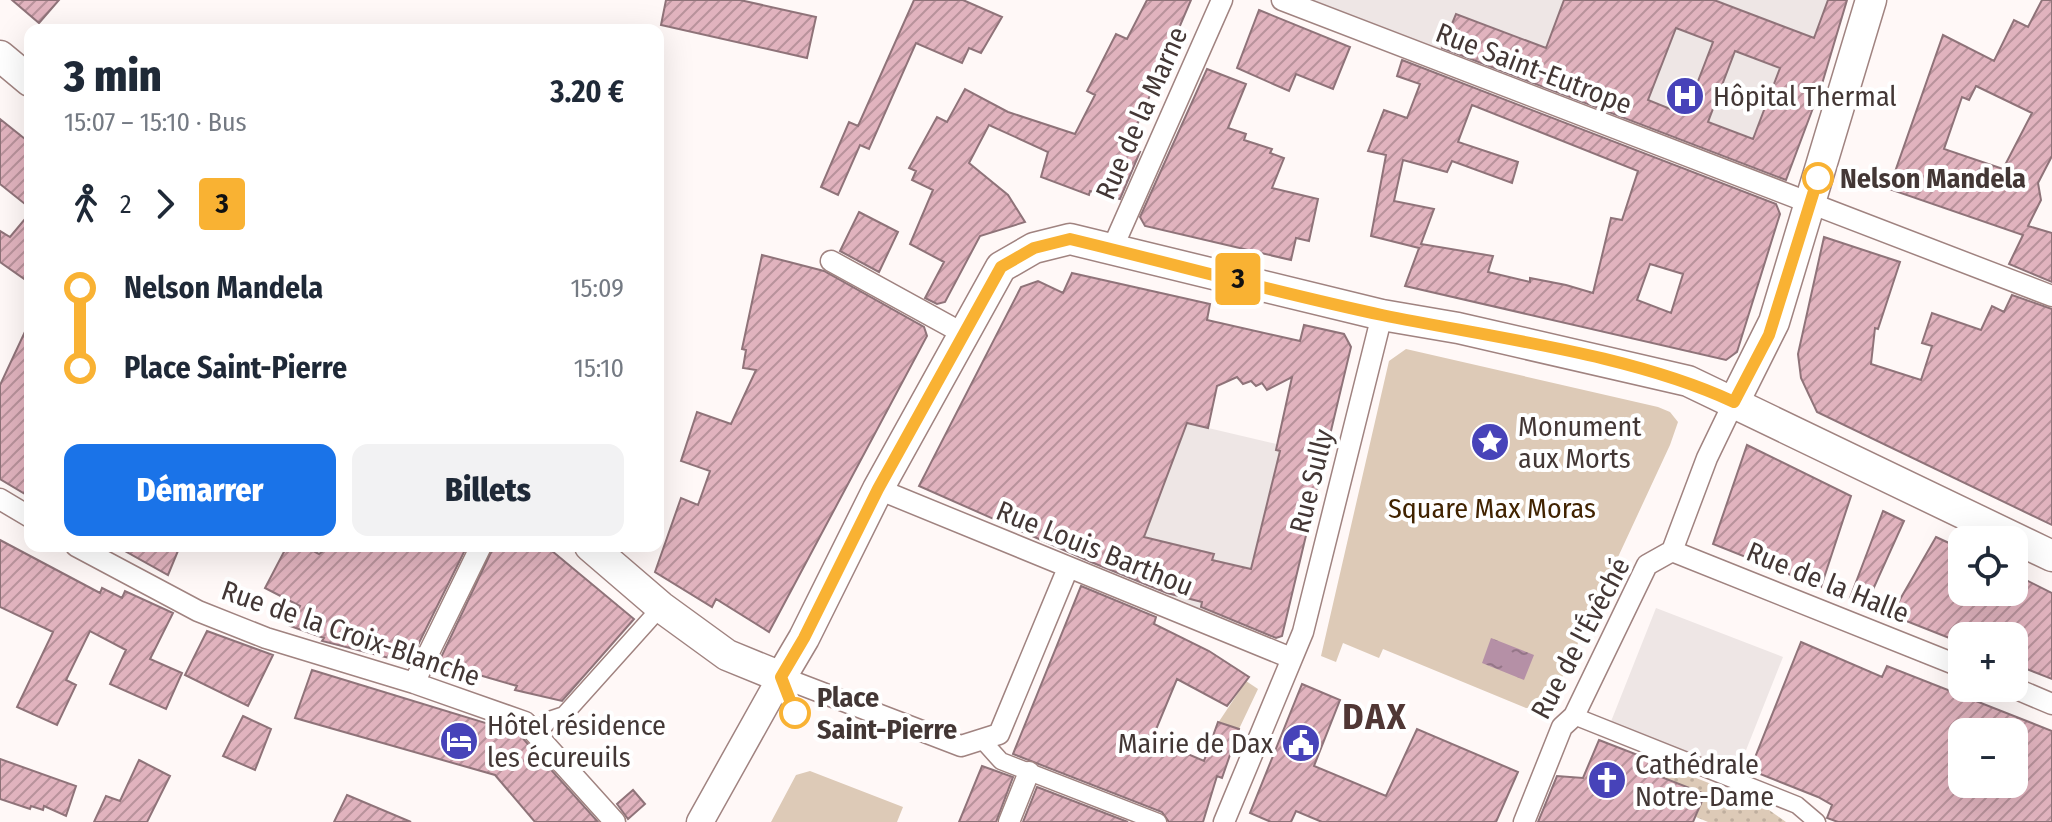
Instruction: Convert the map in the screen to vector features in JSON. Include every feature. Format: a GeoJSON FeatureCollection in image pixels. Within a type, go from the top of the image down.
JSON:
{"type":"FeatureCollection","features":[{"type":"Feature","properties":{"kind":"main road"},"geometry":{"type":"LineString","coordinates":[[1734,402],[1769,335],[1871,0]]}},
{"type":"Feature","properties":{"kind":"main road"},"geometry":{"type":"LineString","coordinates":[[0,56],[24,76]]}},
{"type":"Feature","properties":{"kind":"main road"},"geometry":{"type":"LineString","coordinates":[[597,552],[661,607],[727,655],[781,677],[804,638],[878,489],[1001,267],[1034,248],[1070,239],[1382,315],[1458,328],[1688,381],[2052,556]]}},
{"type":"Feature","properties":{"kind":"street","name":"Rue de la Marne"},"geometry":{"type":"LineString","coordinates":[[1112,249],[1222,0]]}},
{"type":"Feature","properties":{"kind":"street","name":"Rue Saint-Eutrope"},"geometry":{"type":"LineString","coordinates":[[1282,0],[2052,296]]}},
{"type":"Feature","properties":{"kind":"street"},"geometry":{"type":"LineString","coordinates":[[831,261],[964,334]]}},
{"type":"Feature","properties":{"kind":"street","name":"Rue Sully"},"geometry":{"type":"LineString","coordinates":[[1224,822],[1303,632],[1382,315]]}},
{"type":"Feature","properties":{"kind":"street","name":"Rue de l'Évêché"},"geometry":{"type":"LineString","coordinates":[[1524,822],[1562,727],[1574,716],[1647,565],[1672,551],[1707,458],[1734,402]]}},
{"type":"Feature","properties":{"kind":"street","name":"Rue Louis Barthou"},"geometry":{"type":"LineString","coordinates":[[878,489],[1291,658]]}},
{"type":"Feature","properties":{"kind":"street"},"geometry":{"type":"LineString","coordinates":[[0,499],[24,513]]}},
{"type":"Feature","properties":{"kind":"street","name":"Rue de la Halle"},"geometry":{"type":"LineString","coordinates":[[1672,551],[1948,661]]}},
{"type":"Feature","properties":{"kind":"street","name":"Rue de la Croix-Blanche"},"geometry":{"type":"LineString","coordinates":[[99,552],[198,611],[266,638],[414,683],[531,729]]}},
{"type":"Feature","properties":{"kind":"street"},"geometry":{"type":"LineString","coordinates":[[414,683],[478,552]]}},
{"type":"Feature","properties":{"kind":"street"},"geometry":{"type":"LineString","coordinates":[[700,822],[781,677],[961,746],[999,734],[1068,568]]}},
{"type":"Feature","properties":{"kind":"street"},"geometry":{"type":"LineString","coordinates":[[615,822],[531,729],[564,715],[661,607]]}},
{"type":"Feature","properties":{"kind":"street"},"geometry":{"type":"LineString","coordinates":[[2028,694],[2052,704]]}},
{"type":"Feature","properties":{"kind":"street"},"geometry":{"type":"LineString","coordinates":[[1574,716],[1812,816]]}},
{"type":"Feature","properties":{"kind":"street"},"geometry":{"type":"LineString","coordinates":[[983,741],[1001,761],[1158,822]]}},
{"type":"Feature","properties":{"kind":"street"},"geometry":{"type":"LineString","coordinates":[[1009,822],[1029,772]]}},
{"type":"Feature","properties":{"kind":"shaded area","name":"Hôpital Thermal"},"geometry":{"type":"Polygon","coordinates":[[[1305,0],[1848,0],[1822,84],[1784,185],[1305,0]]]}},
{"type":"Feature","properties":{"kind":"shaded area"},"geometry":{"type":"Polygon","coordinates":[[[1187,423],[1281,445],[1237,624],[1129,578],[1187,423]]]}},
{"type":"Feature","properties":{"kind":"shaded area"},"geometry":{"type":"Polygon","coordinates":[[[1656,608],[1783,657],[1737,773],[1610,724],[1656,608]]]}},
{"type":"Feature","properties":{"kind":"green space","name":"Square Max Moras"},"geometry":{"type":"Polygon","coordinates":[[[1406,349],[1658,407],[1670,412],[1678,422],[1560,682],[1551,697],[1538,706],[1526,708],[1383,649],[1379,658],[1343,643],[1336,662],[1321,656],[1389,361],[1406,349]]]}},
{"type":"Feature","properties":{"kind":"green space"},"geometry":{"type":"Polygon","coordinates":[[[1246,681],[1258,689],[1239,729],[1218,723],[1246,681]]]}},
{"type":"Feature","properties":{"kind":"green space"},"geometry":{"type":"Polygon","coordinates":[[[1661,764],[1759,803],[1786,822],[1708,822],[1696,817],[1705,794],[1655,777],[1661,764]]]}},
{"type":"Feature","properties":{"kind":"green space"},"geometry":{"type":"Polygon","coordinates":[[[810,771],[903,807],[897,822],[771,822],[796,775],[810,771]]]}},
{"type":"Feature","properties":{"kind":"water"},"geometry":{"type":"Polygon","coordinates":[[[1491,638],[1534,655],[1524,680],[1482,663],[1491,638]]]}},
{"type":"Feature","properties":{"kind":"building"},"geometry":{"type":"Polygon","coordinates":[[[12,0],[59,0],[39,23],[12,0]]]}},
{"type":"Feature","properties":{"kind":"building"},"geometry":{"type":"Polygon","coordinates":[[[666,0],[740,0],[816,17],[807,58],[661,24],[666,0]]]}},
{"type":"Feature","properties":{"kind":"building"},"geometry":{"type":"Polygon","coordinates":[[[914,0],[963,0],[1002,17],[981,53],[969,48],[962,63],[916,43],[869,149],[860,145],[838,195],[821,187],[849,122],[858,126],[914,0]]]}},
{"type":"Feature","properties":{"kind":"building"},"geometry":{"type":"Polygon","coordinates":[[[1147,0],[1191,0],[1147,91],[1151,93],[1127,148],[1140,152],[1120,199],[1090,191],[1089,195],[1041,177],[1048,152],[989,125],[969,163],[1008,195],[1025,222],[980,236],[945,302],[937,304],[925,298],[944,262],[910,244],[933,190],[912,180],[916,171],[909,168],[937,117],[947,122],[965,89],[1008,112],[1075,134],[1095,95],[1087,91],[1116,34],[1127,39],[1147,0]]]}},
{"type":"Feature","properties":{"kind":"building","name":"Hôpital Thermal"},"geometry":{"type":"Polygon","coordinates":[[[1564,0],[1714,0],[1814,38],[1828,0],[1847,0],[1822,84],[1786,180],[1442,48],[1456,14],[1546,48],[1564,0]],[[1676,28],[1648,100],[1685,115],[1713,42],[1676,28]],[[1735,51],[1708,122],[1753,139],[1780,68],[1735,51]]]}},
{"type":"Feature","properties":{"kind":"building"},"geometry":{"type":"Polygon","coordinates":[[[2042,0],[2052,0],[2052,156],[2038,183],[2041,200],[2028,226],[2052,233],[2052,282],[2009,264],[2023,235],[1889,189],[1943,35],[1994,61],[2014,20],[2028,27],[2042,0]],[[1976,86],[1969,100],[1962,97],[1944,149],[2003,169],[2032,113],[1976,86]]]}},
{"type":"Feature","properties":{"kind":"building"},"geometry":{"type":"Polygon","coordinates":[[[1259,10],[1350,47],[1333,89],[1296,74],[1289,91],[1237,68],[1259,10]]]}},
{"type":"Feature","properties":{"kind":"building"},"geometry":{"type":"Polygon","coordinates":[[[1402,60],[1776,204],[1780,214],[1737,352],[1726,360],[1405,286],[1419,248],[1371,236],[1386,155],[1368,151],[1384,110],[1407,118],[1420,84],[1397,76],[1402,60]],[[1472,105],[1458,142],[1518,162],[1512,183],[1452,161],[1447,172],[1403,160],[1394,201],[1434,209],[1421,244],[1493,256],[1488,272],[1530,282],[1530,278],[1566,285],[1593,293],[1611,218],[1622,220],[1638,171],[1472,105]],[[1650,264],[1637,300],[1671,313],[1683,274],[1650,264]]]}},
{"type":"Feature","properties":{"kind":"building"},"geometry":{"type":"Polygon","coordinates":[[[1207,69],[1246,84],[1228,128],[1246,134],[1244,140],[1272,149],[1270,153],[1284,158],[1272,188],[1318,199],[1309,241],[1296,238],[1291,260],[1145,226],[1140,217],[1207,69]]]}},
{"type":"Feature","properties":{"kind":"building"},"geometry":{"type":"Polygon","coordinates":[[[0,119],[24,138],[24,203],[0,184],[0,119]]]}},
{"type":"Feature","properties":{"kind":"building"},"geometry":{"type":"Polygon","coordinates":[[[859,212],[898,232],[879,272],[840,251],[859,212]]]}},
{"type":"Feature","properties":{"kind":"building"},"geometry":{"type":"Polygon","coordinates":[[[24,220],[24,279],[0,262],[0,231],[10,237],[24,220]]]}},
{"type":"Feature","properties":{"kind":"building"},"geometry":{"type":"Polygon","coordinates":[[[1824,237],[1900,262],[1878,329],[1875,328],[1871,364],[1921,380],[1932,346],[1922,343],[1932,313],[1981,330],[1992,306],[2004,312],[2012,295],[2052,309],[2052,525],[1817,412],[1801,378],[1798,354],[1824,237]]]}},
{"type":"Feature","properties":{"kind":"building"},"geometry":{"type":"Polygon","coordinates":[[[762,255],[824,271],[924,327],[927,336],[769,632],[716,599],[712,607],[655,572],[681,498],[698,505],[710,471],[681,461],[697,412],[731,424],[756,370],[743,368],[746,350],[742,349],[762,255]]]}},
{"type":"Feature","properties":{"kind":"building"},"geometry":{"type":"Polygon","coordinates":[[[1072,273],[1210,304],[1207,320],[1300,341],[1304,325],[1344,334],[1351,347],[1282,636],[1276,638],[1201,607],[1202,602],[1167,593],[1091,562],[919,486],[1021,287],[1038,281],[1063,293],[1072,273]],[[1237,377],[1217,386],[1208,428],[1187,423],[1144,537],[1214,554],[1212,560],[1251,569],[1280,451],[1276,450],[1292,377],[1267,390],[1262,383],[1256,386],[1251,381],[1243,384],[1237,377]]]}},
{"type":"Feature","properties":{"kind":"building"},"geometry":{"type":"Polygon","coordinates":[[[24,334],[24,493],[0,479],[0,385],[24,334]]]}},
{"type":"Feature","properties":{"kind":"building"},"geometry":{"type":"Polygon","coordinates":[[[1747,445],[1851,496],[1821,587],[1713,544],[1747,445]]]}},
{"type":"Feature","properties":{"kind":"building"},"geometry":{"type":"Polygon","coordinates":[[[1883,511],[1904,521],[1866,605],[1850,598],[1883,511]]]}},
{"type":"Feature","properties":{"kind":"building"},"geometry":{"type":"Polygon","coordinates":[[[1936,537],[1948,543],[1948,606],[2028,606],[2028,581],[2052,593],[2052,679],[2028,670],[2028,622],[1948,622],[1948,637],[1891,615],[1936,537]]]}},
{"type":"Feature","properties":{"kind":"building"},"geometry":{"type":"Polygon","coordinates":[[[0,540],[100,593],[102,588],[122,598],[125,591],[173,613],[150,659],[182,673],[166,709],[110,684],[126,650],[90,631],[66,680],[76,685],[57,725],[17,707],[53,632],[0,607],[0,540]]]}},
{"type":"Feature","properties":{"kind":"building"},"geometry":{"type":"Polygon","coordinates":[[[127,552],[178,552],[168,575],[127,552]]]}},
{"type":"Feature","properties":{"kind":"building"},"geometry":{"type":"Polygon","coordinates":[[[284,552],[464,552],[409,663],[322,641],[324,638],[290,626],[300,606],[265,588],[284,552]]]}},
{"type":"Feature","properties":{"kind":"building"},"geometry":{"type":"Polygon","coordinates":[[[491,552],[553,552],[634,619],[562,701],[515,690],[517,686],[479,675],[477,679],[435,670],[491,552]]]}},
{"type":"Feature","properties":{"kind":"building"},"geometry":{"type":"Polygon","coordinates":[[[1081,586],[1156,617],[1154,624],[1209,651],[1249,677],[1227,706],[1177,679],[1152,739],[1204,761],[1218,722],[1239,729],[1222,778],[1217,776],[1203,822],[1169,822],[1162,812],[1013,754],[1081,586]]]}},
{"type":"Feature","properties":{"kind":"building"},"geometry":{"type":"Polygon","coordinates":[[[207,631],[273,655],[248,706],[185,675],[207,631]]]}},
{"type":"Feature","properties":{"kind":"building"},"geometry":{"type":"Polygon","coordinates":[[[1801,642],[1882,677],[1887,666],[1948,690],[1948,702],[1978,702],[2019,718],[1948,718],[1948,798],[2028,798],[2028,722],[2052,731],[2052,822],[1838,822],[1827,818],[1832,805],[1750,770],[1801,642]]]}},
{"type":"Feature","properties":{"kind":"building"},"geometry":{"type":"Polygon","coordinates":[[[312,670],[518,733],[598,822],[535,822],[495,775],[295,718],[312,670]]]}},
{"type":"Feature","properties":{"kind":"building","name":"Mairie de Dax"},"geometry":{"type":"Polygon","coordinates":[[[1302,684],[1340,700],[1314,766],[1386,796],[1417,729],[1518,772],[1496,822],[1322,822],[1296,811],[1291,822],[1271,822],[1250,813],[1302,684]]]}},
{"type":"Feature","properties":{"kind":"building"},"geometry":{"type":"Polygon","coordinates":[[[243,716],[271,729],[255,770],[223,756],[243,716]]]}},
{"type":"Feature","properties":{"kind":"building","name":"Cathédrale Notre-Dame"},"geometry":{"type":"Polygon","coordinates":[[[1599,740],[1661,764],[1656,775],[1705,794],[1693,822],[1538,822],[1557,776],[1583,778],[1599,740]]]}},
{"type":"Feature","properties":{"kind":"building"},"geometry":{"type":"Polygon","coordinates":[[[0,759],[76,786],[66,816],[44,806],[43,810],[31,806],[30,809],[0,799],[0,759]]]}},
{"type":"Feature","properties":{"kind":"building"},"geometry":{"type":"Polygon","coordinates":[[[139,760],[170,776],[147,822],[94,822],[106,796],[120,801],[139,760]]]}},
{"type":"Feature","properties":{"kind":"building"},"geometry":{"type":"Polygon","coordinates":[[[982,766],[1013,777],[996,822],[959,822],[982,766]]]}},
{"type":"Feature","properties":{"kind":"building"},"geometry":{"type":"Polygon","coordinates":[[[1037,787],[1128,822],[1023,822],[1037,787]]]}},
{"type":"Feature","properties":{"kind":"building"},"geometry":{"type":"Polygon","coordinates":[[[633,790],[645,804],[628,819],[617,804],[633,790]]]}},
{"type":"Feature","properties":{"kind":"building"},"geometry":{"type":"Polygon","coordinates":[[[347,795],[411,822],[334,822],[347,795]]]}},
{"type":"Feature","properties":{"kind":"bus line","name":"3"},"geometry":{"type":"LineString","coordinates":[[795,713],[781,677],[804,638],[878,489],[1001,267],[1034,248],[1070,239],[1382,315],[1458,328],[1688,381],[1734,402],[1774,322],[1794,247],[1818,178]]}},
{"type":"Feature","properties":{"kind":"place","name":"Hôpital Thermal"},"geometry":{"type":"Point","coordinates":[1685,96]}},
{"type":"Feature","properties":{"kind":"place","name":"Nelson Mandela"},"geometry":{"type":"Point","coordinates":[1818,178]}},
{"type":"Feature","properties":{"kind":"place","name":"Monument aux Morts"},"geometry":{"type":"Point","coordinates":[1490,442]}},
{"type":"Feature","properties":{"kind":"place","name":"Place Saint-Pierre"},"geometry":{"type":"Point","coordinates":[795,713]}},
{"type":"Feature","properties":{"kind":"place","name":"Hôtel résidence les écureuils"},"geometry":{"type":"Point","coordinates":[459,741]}},
{"type":"Feature","properties":{"kind":"place","name":"Mairie de Dax"},"geometry":{"type":"Point","coordinates":[1301,743]}},
{"type":"Feature","properties":{"kind":"place","name":"Cathédrale Notre-Dame"},"geometry":{"type":"Point","coordinates":[1607,780]}},
{"type":"Feature","properties":{"kind":"district","name":"DAX"},"geometry":{"type":"Point","coordinates":[1375,716]}}]}
